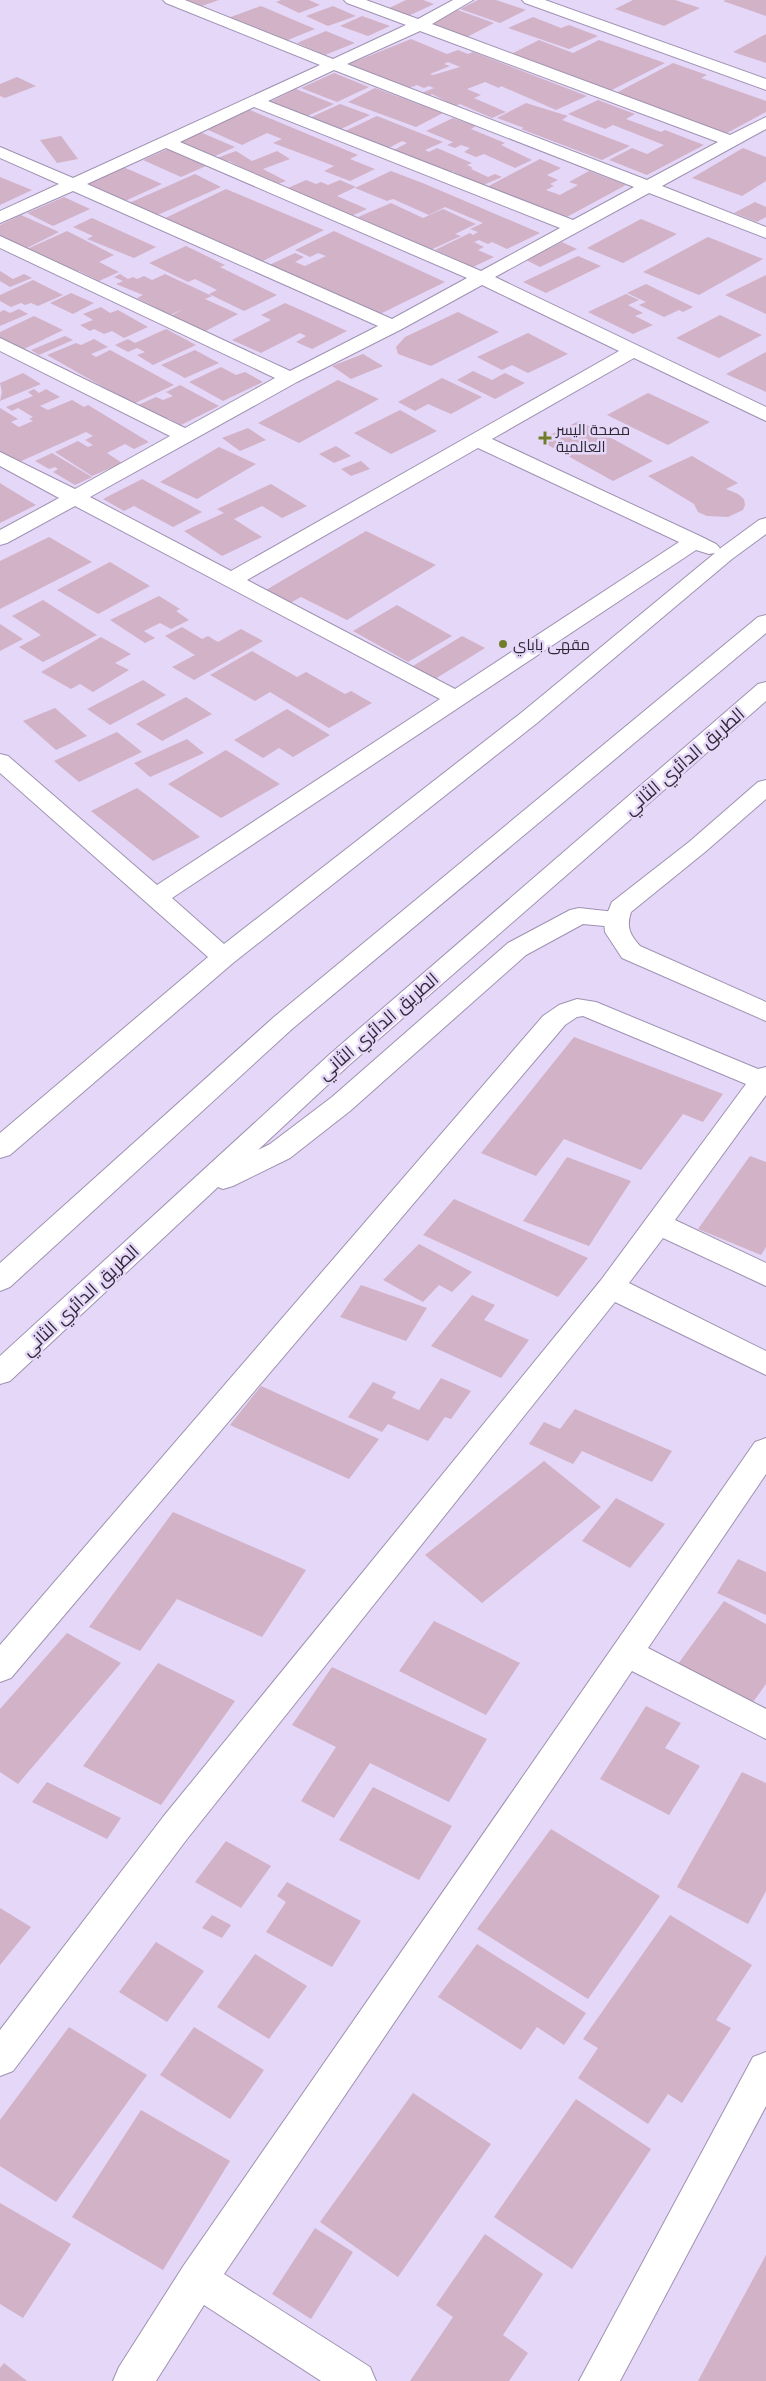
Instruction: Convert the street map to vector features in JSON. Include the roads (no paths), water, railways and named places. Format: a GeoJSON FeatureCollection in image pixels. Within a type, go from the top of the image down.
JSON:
{"type":"FeatureCollection","features":[{"type":"Feature","properties":{"kind":"main road"},"geometry":{"type":"LineString","coordinates":[[171,0],[330,64],[650,186],[766,233]]}},
{"type":"Feature","properties":{"kind":"main road"},"geometry":{"type":"LineString","coordinates":[[352,0],[732,141]]}},
{"type":"Feature","properties":{"kind":"main road"},"geometry":{"type":"LineString","coordinates":[[0,218],[330,64],[419,25],[465,0]]}},
{"type":"Feature","properties":{"kind":"main road"},"geometry":{"type":"LineString","coordinates":[[530,0],[766,84]]}},
{"type":"Feature","properties":{"kind":"main road"},"geometry":{"type":"LineString","coordinates":[[254,101],[574,227]]}},
{"type":"Feature","properties":{"kind":"main road"},"geometry":{"type":"LineString","coordinates":[[0,540],[290,378],[393,326],[766,122]]}},
{"type":"Feature","properties":{"kind":"main road"},"geometry":{"type":"LineString","coordinates":[[166,142],[480,277],[766,415]]}},
{"type":"Feature","properties":{"kind":"main road"},"geometry":{"type":"LineString","coordinates":[[0,152],[393,326]]}},
{"type":"Feature","properties":{"kind":"main road"},"geometry":{"type":"LineString","coordinates":[[0,240],[290,378]]}},
{"type":"Feature","properties":{"kind":"main road"},"geometry":{"type":"LineString","coordinates":[[0,344],[185,436]]}},
{"type":"Feature","properties":{"kind":"main road"},"geometry":{"type":"LineString","coordinates":[[231,580],[633,351]]}},
{"type":"Feature","properties":{"kind":"main road"},"geometry":{"type":"LineString","coordinates":[[477,440],[725,555]]}},
{"type":"Feature","properties":{"kind":"main road"},"geometry":{"type":"LineString","coordinates":[[0,458],[456,699]]}},
{"type":"Feature","properties":{"kind":"main road"},"geometry":{"type":"LineString","coordinates":[[0,1148],[224,957],[529,718],[725,555],[766,524]]}},
{"type":"Feature","properties":{"kind":"main road"},"geometry":{"type":"LineString","coordinates":[[155,898],[695,541]]}},
{"type":"Feature","properties":{"kind":"main road"},"geometry":{"type":"LineString","coordinates":[[0,1280],[283,1023],[766,622]]}},
{"type":"Feature","properties":{"kind":"main road","name":"الطريق الدائري الثاني"},"geometry":{"type":"LineString","coordinates":[[0,1373],[339,1060],[766,690]]}},
{"type":"Feature","properties":{"kind":"main road"},"geometry":{"type":"LineString","coordinates":[[0,761],[224,957]]}},
{"type":"Feature","properties":{"kind":"main road"},"geometry":{"type":"LineString","coordinates":[[766,787],[697,847],[621,908],[615,919],[619,938],[631,952],[766,1012]]}},
{"type":"Feature","properties":{"kind":"main road"},"geometry":{"type":"LineString","coordinates":[[197,1191],[280,1151],[326,1116],[517,949],[579,916],[615,919]]}},
{"type":"Feature","properties":{"kind":"main road"},"geometry":{"type":"LineString","coordinates":[[0,1668],[552,1022],[565,1012],[576,1007],[586,1008],[764,1078],[611,1287],[182,1820],[0,2059]]}},
{"type":"Feature","properties":{"kind":"main road"},"geometry":{"type":"LineString","coordinates":[[657,1224],[766,1275]]}},
{"type":"Feature","properties":{"kind":"main road"},"geometry":{"type":"LineString","coordinates":[[611,1287],[766,1364]]}},
{"type":"Feature","properties":{"kind":"main road"},"geometry":{"type":"LineString","coordinates":[[133,2381],[198,2279],[766,1450]]}},
{"type":"Feature","properties":{"kind":"main road"},"geometry":{"type":"LineString","coordinates":[[627,1653],[766,1725]]}},
{"type":"Feature","properties":{"kind":"main road"},"geometry":{"type":"LineString","coordinates":[[599,2381],[766,2069]]}},
{"type":"Feature","properties":{"kind":"main road"},"geometry":{"type":"LineString","coordinates":[[198,2279],[356,2381]]}},
{"type":"Feature","properties":{"kind":"place","name":"مصحة اليسر العالمية"},"geometry":{"type":"Point","coordinates":[545,438]}},
{"type":"Feature","properties":{"kind":"place","name":"مقهى باباي"},"geometry":{"type":"Point","coordinates":[503,644]}}]}
